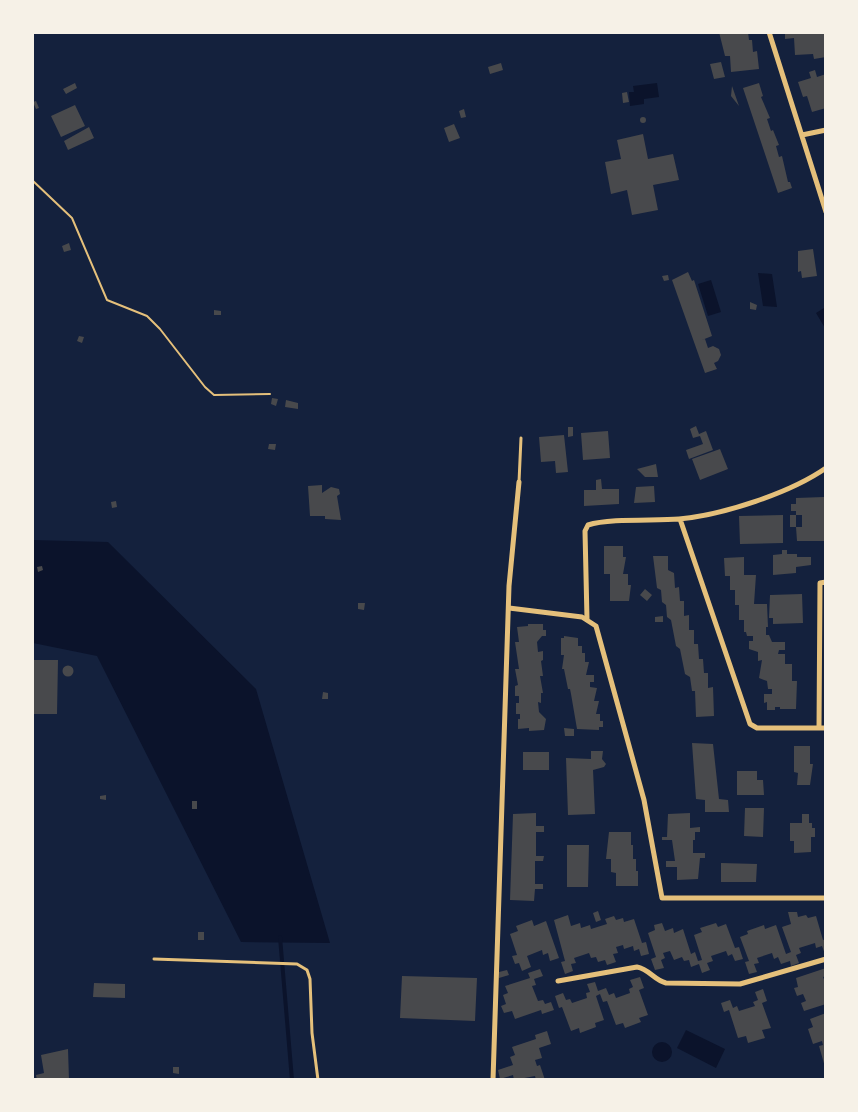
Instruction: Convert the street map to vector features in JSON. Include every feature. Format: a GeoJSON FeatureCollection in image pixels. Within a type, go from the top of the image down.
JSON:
{"type":"FeatureCollection","features":[{"type":"Feature","properties":{"kind":"street"},"geometry":{"type":"LineString","coordinates":[[769,32],[826,212]]}},
{"type":"Feature","properties":{"kind":"street"},"geometry":{"type":"LineString","coordinates":[[802,135],[826,130]]}},
{"type":"Feature","properties":{"kind":"street"},"geometry":{"type":"LineString","coordinates":[[587,619],[586,528],[592,524],[680,519],[714,512],[797,486],[826,468]]}},
{"type":"Feature","properties":{"kind":"street"},"geometry":{"type":"LineString","coordinates":[[493,1080],[510,567],[519,482]]}},
{"type":"Feature","properties":{"kind":"street"},"geometry":{"type":"LineString","coordinates":[[680,519],[748,721],[752,726],[826,728]]}},
{"type":"Feature","properties":{"kind":"street"},"geometry":{"type":"LineString","coordinates":[[819,728],[823,583]]}},
{"type":"Feature","properties":{"kind":"street"},"geometry":{"type":"LineString","coordinates":[[509,608],[587,619],[598,630],[642,791],[662,898],[826,898]]}},
{"type":"Feature","properties":{"kind":"street"},"geometry":{"type":"LineString","coordinates":[[558,981],[637,967],[643,968],[657,980],[666,983],[740,984],[826,959]]}},
{"type":"Feature","properties":{"kind":"lane"},"geometry":{"type":"LineString","coordinates":[[519,482],[521,438]]}},
{"type":"Feature","properties":{"kind":"lane"},"geometry":{"type":"LineString","coordinates":[[154,959],[297,964],[307,970],[310,979],[312,1033],[318,1080]]}},
{"type":"Feature","properties":{"kind":"path"},"geometry":{"type":"LineString","coordinates":[[32,180],[72,218],[107,300],[147,316],[214,395],[270,394]]}},
{"type":"Feature","properties":{"kind":"water"},"geometry":{"type":"Polygon","coordinates":[[[657,83],[659,97],[644,99],[644,104],[630,106],[629,92],[634,92],[633,86],[657,83]]]}},
{"type":"Feature","properties":{"kind":"water"},"geometry":{"type":"Polygon","coordinates":[[[758,273],[772,274],[777,307],[763,306],[758,273]]]}},
{"type":"Feature","properties":{"kind":"water"},"geometry":{"type":"Polygon","coordinates":[[[711,280],[721,312],[708,316],[698,284],[711,280]]]}},
{"type":"Feature","properties":{"kind":"water"},"geometry":{"type":"Polygon","coordinates":[[[824,308],[825,310],[825,328],[816,313],[824,308]]]}},
{"type":"Feature","properties":{"kind":"water"},"geometry":{"type":"Polygon","coordinates":[[[33,540],[108,542],[256,689],[330,943],[241,942],[97,656],[33,643],[33,540]]]}},
{"type":"Feature","properties":{"kind":"water"},"geometry":{"type":"Polygon","coordinates":[[[686,1030],[725,1049],[716,1068],[677,1048],[686,1030]]]}},
{"type":"Feature","properties":{"kind":"water"},"geometry":{"type":"Polygon","coordinates":[[[662,1042],[669,1045],[672,1052],[669,1059],[662,1062],[655,1059],[652,1052],[655,1045],[662,1042]]]}},
{"type":"Feature","properties":{"kind":"building"},"geometry":{"type":"Polygon","coordinates":[[[719,32],[748,32],[749,40],[752,40],[753,52],[757,51],[759,69],[731,72],[730,56],[725,56],[719,32]]]}},
{"type":"Feature","properties":{"kind":"building"},"geometry":{"type":"Polygon","coordinates":[[[785,32],[826,32],[826,57],[814,59],[813,54],[795,55],[794,38],[785,39],[785,32]]]}},
{"type":"Feature","properties":{"kind":"building"},"geometry":{"type":"Polygon","coordinates":[[[721,62],[725,77],[714,79],[710,64],[721,62]]]}},
{"type":"Feature","properties":{"kind":"building"},"geometry":{"type":"Polygon","coordinates":[[[501,63],[503,70],[490,74],[488,67],[501,63]]]}},
{"type":"Feature","properties":{"kind":"building"},"geometry":{"type":"Polygon","coordinates":[[[815,70],[817,77],[826,74],[826,108],[812,112],[807,96],[803,97],[798,82],[811,78],[809,72],[815,70]]]}},
{"type":"Feature","properties":{"kind":"building"},"geometry":{"type":"Polygon","coordinates":[[[75,83],[77,88],[66,94],[63,89],[75,83]]]}},
{"type":"Feature","properties":{"kind":"building"},"geometry":{"type":"Polygon","coordinates":[[[759,83],[763,96],[761,97],[770,118],[767,119],[779,145],[776,146],[779,157],[782,156],[788,182],[790,182],[792,188],[778,193],[743,88],[759,83]]]}},
{"type":"Feature","properties":{"kind":"building"},"geometry":{"type":"Polygon","coordinates":[[[732,86],[739,106],[731,96],[732,86]]]}},
{"type":"Feature","properties":{"kind":"building"},"geometry":{"type":"Polygon","coordinates":[[[627,92],[629,102],[623,103],[622,93],[627,92]]]}},
{"type":"Feature","properties":{"kind":"building"},"geometry":{"type":"Polygon","coordinates":[[[36,101],[39,108],[36,109],[33,102],[36,101]]]}},
{"type":"Feature","properties":{"kind":"building"},"geometry":{"type":"Polygon","coordinates":[[[75,105],[85,126],[61,137],[51,116],[75,105]]]}},
{"type":"Feature","properties":{"kind":"building"},"geometry":{"type":"Polygon","coordinates":[[[464,109],[466,117],[461,118],[459,111],[464,109]]]}},
{"type":"Feature","properties":{"kind":"building"},"geometry":{"type":"Polygon","coordinates":[[[643,117],[646,120],[643,123],[640,120],[643,117]]]}},
{"type":"Feature","properties":{"kind":"building"},"geometry":{"type":"Polygon","coordinates":[[[454,124],[460,138],[449,142],[444,128],[454,124]]]}},
{"type":"Feature","properties":{"kind":"building"},"geometry":{"type":"Polygon","coordinates":[[[89,127],[94,138],[68,150],[64,141],[89,127]]]}},
{"type":"Feature","properties":{"kind":"building"},"geometry":{"type":"Polygon","coordinates":[[[643,134],[648,159],[673,154],[679,180],[653,185],[658,210],[632,215],[627,190],[611,194],[605,162],[621,159],[617,140],[643,134]]]}},
{"type":"Feature","properties":{"kind":"building"},"geometry":{"type":"Polygon","coordinates":[[[69,243],[71,250],[64,252],[62,246],[69,243]]]}},
{"type":"Feature","properties":{"kind":"building"},"geometry":{"type":"Polygon","coordinates":[[[813,249],[817,276],[802,278],[801,271],[798,272],[798,251],[813,249]]]}},
{"type":"Feature","properties":{"kind":"building"},"geometry":{"type":"Polygon","coordinates":[[[688,272],[692,281],[694,280],[712,336],[702,340],[705,339],[708,348],[713,346],[719,349],[721,355],[718,361],[714,363],[717,369],[705,373],[672,280],[688,272]]]}},
{"type":"Feature","properties":{"kind":"building"},"geometry":{"type":"Polygon","coordinates":[[[668,275],[669,280],[664,281],[662,276],[668,275]]]}},
{"type":"Feature","properties":{"kind":"building"},"geometry":{"type":"Polygon","coordinates":[[[750,302],[757,305],[756,310],[750,309],[750,302]]]}},
{"type":"Feature","properties":{"kind":"building"},"geometry":{"type":"Polygon","coordinates":[[[214,310],[221,311],[221,315],[214,315],[214,310]]]}},
{"type":"Feature","properties":{"kind":"building"},"geometry":{"type":"Polygon","coordinates":[[[79,336],[84,337],[82,343],[77,341],[79,336]]]}},
{"type":"Feature","properties":{"kind":"building"},"geometry":{"type":"Polygon","coordinates":[[[272,398],[278,399],[276,406],[271,404],[272,398]]]}},
{"type":"Feature","properties":{"kind":"building"},"geometry":{"type":"Polygon","coordinates":[[[286,400],[298,403],[298,409],[285,407],[286,400]]]}},
{"type":"Feature","properties":{"kind":"building"},"geometry":{"type":"Polygon","coordinates":[[[696,426],[699,434],[706,431],[713,450],[689,459],[686,450],[703,444],[700,436],[693,438],[690,429],[696,426]]]}},
{"type":"Feature","properties":{"kind":"building"},"geometry":{"type":"Polygon","coordinates":[[[568,427],[573,427],[573,436],[568,437],[568,427]]]}},
{"type":"Feature","properties":{"kind":"building"},"geometry":{"type":"Polygon","coordinates":[[[608,431],[610,458],[583,460],[581,433],[608,431]]]}},
{"type":"Feature","properties":{"kind":"building"},"geometry":{"type":"Polygon","coordinates":[[[564,435],[568,472],[556,473],[555,461],[541,462],[539,437],[564,435]]]}},
{"type":"Feature","properties":{"kind":"building"},"geometry":{"type":"Polygon","coordinates":[[[269,444],[276,444],[275,450],[268,449],[269,444]]]}},
{"type":"Feature","properties":{"kind":"building"},"geometry":{"type":"Polygon","coordinates":[[[720,449],[728,469],[700,480],[692,459],[720,449]]]}},
{"type":"Feature","properties":{"kind":"building"},"geometry":{"type":"Polygon","coordinates":[[[656,464],[658,477],[645,477],[637,469],[656,464]]]}},
{"type":"Feature","properties":{"kind":"building"},"geometry":{"type":"Polygon","coordinates":[[[601,479],[602,489],[619,489],[619,504],[584,506],[584,490],[596,490],[596,480],[601,479]]]}},
{"type":"Feature","properties":{"kind":"building"},"geometry":{"type":"Polygon","coordinates":[[[322,485],[322,493],[331,487],[339,489],[340,494],[337,496],[341,520],[325,519],[325,516],[310,516],[308,486],[322,485]]]}},
{"type":"Feature","properties":{"kind":"building"},"geometry":{"type":"Polygon","coordinates":[[[654,486],[655,502],[634,503],[636,487],[654,486]]]}},
{"type":"Feature","properties":{"kind":"building"},"geometry":{"type":"Polygon","coordinates":[[[824,497],[825,541],[797,541],[796,527],[802,527],[802,515],[796,515],[796,511],[791,511],[791,504],[796,504],[796,498],[824,497]]]}},
{"type":"Feature","properties":{"kind":"building"},"geometry":{"type":"Polygon","coordinates":[[[116,501],[117,507],[112,508],[111,502],[116,501]]]}},
{"type":"Feature","properties":{"kind":"building"},"geometry":{"type":"Polygon","coordinates":[[[783,515],[783,543],[740,544],[739,516],[783,515]]]}},
{"type":"Feature","properties":{"kind":"building"},"geometry":{"type":"Polygon","coordinates":[[[790,515],[796,515],[796,527],[790,527],[790,515]]]}},
{"type":"Feature","properties":{"kind":"building"},"geometry":{"type":"Polygon","coordinates":[[[604,546],[623,546],[623,557],[626,557],[623,574],[628,574],[628,585],[631,585],[629,601],[610,601],[610,574],[604,574],[604,546]]]}},
{"type":"Feature","properties":{"kind":"building"},"geometry":{"type":"Polygon","coordinates":[[[782,550],[787,550],[787,554],[797,554],[797,557],[811,557],[811,565],[796,567],[796,573],[773,575],[773,555],[782,554],[782,550]]]}},
{"type":"Feature","properties":{"kind":"building"},"geometry":{"type":"Polygon","coordinates":[[[653,556],[668,556],[668,570],[674,573],[675,588],[679,587],[680,601],[684,601],[684,616],[689,615],[689,630],[694,630],[694,644],[698,644],[699,659],[703,659],[704,673],[708,673],[708,688],[713,687],[714,716],[696,717],[695,691],[692,691],[690,677],[685,674],[680,649],[676,646],[671,620],[667,617],[666,605],[662,602],[661,590],[657,588],[653,556]]]}},
{"type":"Feature","properties":{"kind":"building"},"geometry":{"type":"Polygon","coordinates":[[[744,557],[744,575],[756,575],[754,604],[767,604],[768,627],[766,627],[766,635],[769,635],[772,642],[785,642],[785,650],[779,650],[778,654],[785,654],[785,664],[792,664],[792,681],[797,681],[796,709],[780,709],[780,707],[775,707],[775,710],[767,710],[767,702],[764,703],[764,694],[772,694],[772,689],[768,689],[767,681],[759,678],[762,660],[758,661],[758,652],[749,649],[749,641],[753,641],[753,636],[747,636],[746,632],[744,632],[744,620],[739,620],[739,605],[735,605],[735,590],[730,590],[730,576],[725,576],[724,558],[744,557]]]}},
{"type":"Feature","properties":{"kind":"building"},"geometry":{"type":"Polygon","coordinates":[[[42,566],[43,570],[38,572],[37,567],[42,566]]]}},
{"type":"Feature","properties":{"kind":"building"},"geometry":{"type":"Polygon","coordinates":[[[645,589],[652,595],[647,601],[640,595],[645,589]]]}},
{"type":"Feature","properties":{"kind":"building"},"geometry":{"type":"Polygon","coordinates":[[[802,594],[803,623],[773,624],[773,618],[769,618],[770,595],[802,594]]]}},
{"type":"Feature","properties":{"kind":"building"},"geometry":{"type":"Polygon","coordinates":[[[358,603],[365,603],[364,610],[358,609],[358,603]]]}},
{"type":"Feature","properties":{"kind":"building"},"geometry":{"type":"Polygon","coordinates":[[[663,616],[663,622],[655,622],[655,617],[663,616]]]}},
{"type":"Feature","properties":{"kind":"building"},"geometry":{"type":"Polygon","coordinates":[[[528,624],[543,624],[543,630],[546,630],[546,636],[542,636],[537,642],[538,652],[543,651],[543,660],[541,661],[543,676],[540,676],[543,693],[541,693],[541,703],[538,702],[539,712],[546,719],[544,730],[529,731],[529,728],[518,729],[520,714],[516,714],[516,703],[519,703],[519,696],[515,696],[515,686],[518,685],[515,669],[519,669],[515,642],[519,642],[517,627],[528,626],[528,624]]]}},
{"type":"Feature","properties":{"kind":"building"},"geometry":{"type":"Polygon","coordinates":[[[564,636],[578,638],[578,646],[582,646],[582,653],[585,653],[585,662],[589,662],[586,675],[594,675],[594,682],[590,682],[590,687],[597,688],[594,701],[599,701],[596,714],[600,714],[600,721],[603,721],[603,727],[599,727],[599,730],[577,729],[570,689],[568,689],[564,669],[562,669],[564,655],[561,655],[561,638],[564,638],[564,636]]]}},
{"type":"Feature","properties":{"kind":"building"},"geometry":{"type":"Polygon","coordinates":[[[32,660],[58,660],[57,714],[32,714],[32,660]]]}},
{"type":"Feature","properties":{"kind":"building"},"geometry":{"type":"Polygon","coordinates":[[[68,665],[74,671],[68,677],[62,671],[68,665]]]}},
{"type":"Feature","properties":{"kind":"building"},"geometry":{"type":"Polygon","coordinates":[[[323,692],[328,693],[328,699],[322,699],[323,692]]]}},
{"type":"Feature","properties":{"kind":"building"},"geometry":{"type":"Polygon","coordinates":[[[564,728],[574,729],[574,736],[565,736],[564,728]]]}},
{"type":"Feature","properties":{"kind":"building"},"geometry":{"type":"Polygon","coordinates":[[[692,743],[713,744],[719,799],[728,800],[729,812],[705,812],[705,800],[696,799],[692,743]]]}},
{"type":"Feature","properties":{"kind":"building"},"geometry":{"type":"Polygon","coordinates":[[[794,746],[810,746],[810,764],[813,764],[810,785],[797,785],[798,773],[794,772],[794,746]]]}},
{"type":"Feature","properties":{"kind":"building"},"geometry":{"type":"Polygon","coordinates":[[[591,751],[603,751],[602,759],[606,764],[604,767],[593,770],[595,814],[568,815],[566,758],[591,759],[591,751]]]}},
{"type":"Feature","properties":{"kind":"building"},"geometry":{"type":"Polygon","coordinates":[[[523,752],[549,752],[549,770],[523,770],[523,752]]]}},
{"type":"Feature","properties":{"kind":"building"},"geometry":{"type":"Polygon","coordinates":[[[737,771],[757,771],[757,780],[763,780],[764,795],[737,795],[737,771]]]}},
{"type":"Feature","properties":{"kind":"building"},"geometry":{"type":"Polygon","coordinates":[[[106,795],[106,800],[100,799],[100,796],[106,795]]]}},
{"type":"Feature","properties":{"kind":"building"},"geometry":{"type":"Polygon","coordinates":[[[192,801],[197,801],[197,809],[192,809],[192,801]]]}},
{"type":"Feature","properties":{"kind":"building"},"geometry":{"type":"Polygon","coordinates":[[[745,808],[764,808],[763,837],[744,836],[745,808]]]}},
{"type":"Feature","properties":{"kind":"building"},"geometry":{"type":"Polygon","coordinates":[[[536,813],[536,826],[544,826],[544,832],[536,832],[536,856],[544,856],[543,861],[535,861],[535,884],[543,884],[543,889],[535,889],[534,901],[510,900],[513,814],[536,813]]]}},
{"type":"Feature","properties":{"kind":"building"},"geometry":{"type":"Polygon","coordinates":[[[690,813],[690,828],[700,827],[700,832],[695,832],[693,853],[705,853],[705,858],[700,858],[698,879],[677,880],[677,867],[666,867],[666,861],[675,861],[672,840],[662,840],[662,837],[667,837],[668,814],[690,813]]]}},
{"type":"Feature","properties":{"kind":"building"},"geometry":{"type":"Polygon","coordinates":[[[802,814],[809,814],[809,823],[812,823],[812,828],[815,828],[815,837],[811,837],[811,852],[794,853],[794,841],[790,841],[790,823],[802,823],[802,814]]]}},
{"type":"Feature","properties":{"kind":"building"},"geometry":{"type":"Polygon","coordinates":[[[609,832],[631,832],[633,859],[636,859],[636,871],[638,871],[638,886],[616,886],[616,873],[611,872],[611,859],[606,859],[609,832]]]}},
{"type":"Feature","properties":{"kind":"building"},"geometry":{"type":"Polygon","coordinates":[[[567,845],[589,845],[588,887],[567,887],[567,845]]]}},
{"type":"Feature","properties":{"kind":"building"},"geometry":{"type":"Polygon","coordinates":[[[721,863],[757,864],[756,882],[721,882],[721,863]]]}},
{"type":"Feature","properties":{"kind":"building"},"geometry":{"type":"Polygon","coordinates":[[[598,911],[601,920],[596,922],[593,913],[598,911]]]}},
{"type":"Feature","properties":{"kind":"building"},"geometry":{"type":"Polygon","coordinates":[[[788,912],[797,912],[798,917],[806,915],[808,918],[816,916],[823,940],[826,939],[826,957],[822,946],[816,948],[815,943],[799,948],[801,953],[796,955],[799,963],[791,966],[790,961],[781,964],[778,957],[774,959],[772,953],[757,958],[759,963],[754,964],[757,972],[749,974],[745,962],[749,961],[740,937],[748,934],[747,931],[764,925],[765,929],[776,925],[786,954],[791,952],[782,927],[791,924],[788,912]]]}},
{"type":"Feature","properties":{"kind":"building"},"geometry":{"type":"Polygon","coordinates":[[[568,915],[571,926],[580,923],[581,928],[590,925],[591,929],[607,924],[605,919],[614,916],[616,920],[623,918],[624,922],[634,919],[642,943],[646,942],[649,954],[641,956],[639,949],[634,951],[633,946],[624,949],[623,945],[616,947],[618,953],[613,954],[616,962],[607,965],[605,960],[598,962],[596,957],[591,958],[589,953],[574,958],[576,963],[571,964],[573,971],[565,974],[561,962],[565,961],[554,920],[568,915]]]}},
{"type":"Feature","properties":{"kind":"building"},"geometry":{"type":"Polygon","coordinates":[[[532,920],[534,926],[546,921],[559,958],[550,961],[548,953],[543,955],[542,950],[527,956],[531,967],[522,971],[519,963],[515,964],[512,956],[517,955],[510,934],[518,931],[516,926],[532,920]]]}},
{"type":"Feature","properties":{"kind":"building"},"geometry":{"type":"Polygon","coordinates":[[[662,923],[665,931],[673,928],[674,933],[683,929],[691,954],[695,952],[698,961],[702,960],[694,935],[702,932],[700,928],[716,923],[718,927],[726,924],[735,948],[739,947],[743,959],[735,961],[732,954],[728,956],[726,951],[711,956],[713,961],[707,963],[710,970],[702,973],[699,964],[691,967],[689,960],[684,961],[682,957],[674,960],[670,951],[663,953],[665,958],[661,960],[664,968],[655,970],[651,959],[656,957],[648,933],[655,930],[654,925],[662,923]]]}},
{"type":"Feature","properties":{"kind":"building"},"geometry":{"type":"Polygon","coordinates":[[[198,932],[204,932],[204,940],[198,940],[198,932]]]}},
{"type":"Feature","properties":{"kind":"building"},"geometry":{"type":"Polygon","coordinates":[[[826,968],[826,976],[823,977],[826,984],[826,1004],[804,1011],[801,1003],[806,1001],[803,994],[797,996],[794,988],[798,987],[796,978],[826,968]]]}},
{"type":"Feature","properties":{"kind":"building"},"geometry":{"type":"Polygon","coordinates":[[[540,969],[543,976],[534,979],[536,985],[532,986],[538,1001],[543,1000],[545,1004],[551,1002],[554,1010],[542,1014],[541,1010],[515,1019],[512,1011],[504,1013],[501,1006],[506,1004],[503,995],[508,993],[505,986],[530,978],[528,973],[540,969]]]}},
{"type":"Feature","properties":{"kind":"building"},"geometry":{"type":"Polygon","coordinates":[[[507,970],[509,975],[499,978],[499,972],[507,970]]]}},
{"type":"Feature","properties":{"kind":"building"},"geometry":{"type":"Polygon","coordinates":[[[402,976],[477,978],[475,1021],[400,1018],[402,976]]]}},
{"type":"Feature","properties":{"kind":"building"},"geometry":{"type":"Polygon","coordinates":[[[640,977],[644,988],[639,990],[648,1015],[639,1018],[641,1022],[625,1028],[623,1023],[616,1025],[607,1001],[603,1002],[600,994],[596,996],[604,1020],[595,1023],[596,1027],[580,1033],[579,1028],[571,1031],[562,1007],[559,1008],[555,996],[563,993],[566,1000],[570,999],[572,1003],[587,998],[586,993],[590,992],[587,984],[595,982],[598,991],[606,988],[609,995],[614,993],[616,998],[630,993],[629,989],[633,987],[630,980],[640,977]]]}},
{"type":"Feature","properties":{"kind":"building"},"geometry":{"type":"Polygon","coordinates":[[[94,983],[125,984],[125,998],[93,997],[94,983]]]}},
{"type":"Feature","properties":{"kind":"building"},"geometry":{"type":"Polygon","coordinates":[[[763,989],[767,1001],[762,1003],[771,1028],[762,1030],[765,1038],[748,1043],[746,1036],[738,1038],[729,1010],[724,1012],[721,1003],[730,1000],[733,1008],[737,1006],[739,1011],[755,1006],[753,1002],[758,1000],[755,992],[763,989]]]}},
{"type":"Feature","properties":{"kind":"building"},"geometry":{"type":"Polygon","coordinates":[[[826,1013],[825,1067],[819,1046],[823,1045],[822,1041],[813,1044],[808,1029],[813,1027],[810,1019],[826,1013]]]}},
{"type":"Feature","properties":{"kind":"building"},"geometry":{"type":"Polygon","coordinates":[[[547,1031],[551,1044],[539,1048],[542,1058],[535,1060],[537,1066],[540,1065],[545,1080],[536,1080],[535,1076],[514,1080],[513,1075],[500,1079],[498,1070],[513,1065],[510,1057],[515,1055],[512,1047],[536,1039],[535,1035],[547,1031]]]}},
{"type":"Feature","properties":{"kind":"building"},"geometry":{"type":"Polygon","coordinates":[[[68,1049],[69,1080],[37,1080],[36,1075],[44,1073],[41,1055],[68,1049]]]}},
{"type":"Feature","properties":{"kind":"building"},"geometry":{"type":"Polygon","coordinates":[[[173,1067],[179,1067],[179,1074],[173,1073],[173,1067]]]}},
{"type":"Feature","properties":{"kind":"waterway"},"geometry":{"type":"LineString","coordinates":[[280,937],[292,1080]]}}]}
